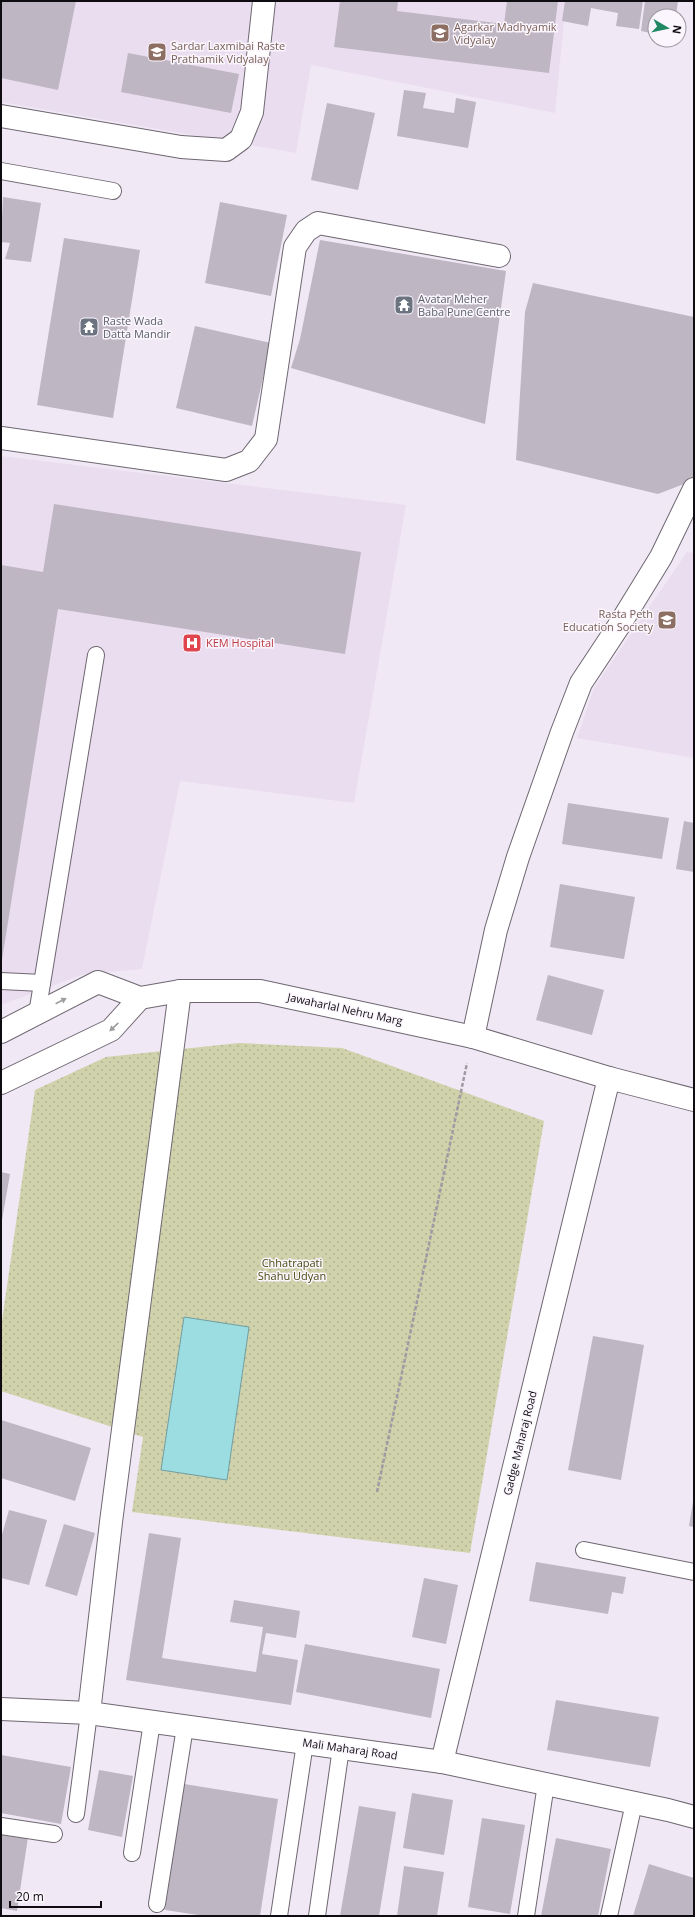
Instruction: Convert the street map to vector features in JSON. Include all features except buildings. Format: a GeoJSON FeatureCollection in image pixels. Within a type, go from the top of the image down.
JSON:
{"type":"FeatureCollection","features":[{"type":"Feature","properties":{"kind":"street"},"geometry":{"type":"LineString","coordinates":[[1,116],[181,147],[226,150],[241,139],[252,112],[264,1]]}},
{"type":"Feature","properties":{"kind":"street"},"geometry":{"type":"LineString","coordinates":[[1,438],[226,470],[249,462],[266,439],[295,247],[306,231],[318,223],[499,256]]}},
{"type":"Feature","properties":{"kind":"street"},"geometry":{"type":"LineString","coordinates":[[473,1037],[496,930],[518,858],[578,690],[661,557],[694,488]]}},
{"type":"Feature","properties":{"kind":"street"},"geometry":{"type":"LineString","coordinates":[[1,1032],[98,982],[140,998],[111,1030],[1,1084]]}},
{"type":"Feature","properties":{"kind":"street"},"geometry":{"type":"LineString","coordinates":[[89,1713],[111,1522],[180,991]]}},
{"type":"Feature","properties":{"kind":"street","name":"Jawaharlal Nehru Marg"},"geometry":{"type":"LineString","coordinates":[[140,998],[180,991],[260,991],[473,1037],[609,1078],[694,1100]]}},
{"type":"Feature","properties":{"kind":"street","name":"Gadge Maharaj Road"},"geometry":{"type":"LineString","coordinates":[[442,1762],[609,1078]]}},
{"type":"Feature","properties":{"kind":"street","name":"Mali Maharaj Road"},"geometry":{"type":"LineString","coordinates":[[1,1709],[89,1713],[442,1762],[634,1802],[694,1817]]}},
{"type":"Feature","properties":{"kind":"lane"},"geometry":{"type":"LineString","coordinates":[[1,171],[113,190]]}},
{"type":"Feature","properties":{"kind":"lane"},"geometry":{"type":"LineString","coordinates":[[37,1014],[96,655]]}},
{"type":"Feature","properties":{"kind":"lane"},"geometry":{"type":"LineString","coordinates":[[1,981],[42,983]]}},
{"type":"Feature","properties":{"kind":"lane"},"geometry":{"type":"LineString","coordinates":[[584,1550],[694,1572]]}},
{"type":"Feature","properties":{"kind":"lane"},"geometry":{"type":"LineString","coordinates":[[76,1814],[89,1713]]}},
{"type":"Feature","properties":{"kind":"lane"},"geometry":{"type":"LineString","coordinates":[[132,1853],[152,1722]]}},
{"type":"Feature","properties":{"kind":"lane"},"geometry":{"type":"LineString","coordinates":[[157,1904],[185,1726]]}},
{"type":"Feature","properties":{"kind":"lane"},"geometry":{"type":"LineString","coordinates":[[279,1916],[305,1743]]}},
{"type":"Feature","properties":{"kind":"lane"},"geometry":{"type":"LineString","coordinates":[[317,1916],[341,1748]]}},
{"type":"Feature","properties":{"kind":"lane"},"geometry":{"type":"LineString","coordinates":[[526,1916],[546,1784]]}},
{"type":"Feature","properties":{"kind":"lane"},"geometry":{"type":"LineString","coordinates":[[609,1916],[634,1802]]}},
{"type":"Feature","properties":{"kind":"lane"},"geometry":{"type":"LineString","coordinates":[[1,1826],[54,1834]]}},
{"type":"Feature","properties":{"kind":"path"},"geometry":{"type":"LineString","coordinates":[[377,1492],[473,1037]]}},
{"type":"Feature","properties":{"kind":"shaded area","name":"Sardar Laxmibai Raste Prathamik Vidyalay"},"geometry":{"type":"Polygon","coordinates":[[[1,1],[566,1],[555,113],[311,65],[296,153],[1,102],[1,1]]]}},
{"type":"Feature","properties":{"kind":"shaded area","name":"KEM Hospital"},"geometry":{"type":"Polygon","coordinates":[[[1,456],[406,505],[354,803],[180,781],[142,969],[84,974],[1,1005],[1,456]]]}},
{"type":"Feature","properties":{"kind":"shaded area","name":"Rasta Peth Education Society"},"geometry":{"type":"Polygon","coordinates":[[[687,552],[694,553],[694,758],[577,738],[594,688],[687,552]]]}},
{"type":"Feature","properties":{"kind":"green space","name":"Chhatrapati Shahu Udyan"},"geometry":{"type":"Polygon","coordinates":[[[239,1043],[342,1048],[544,1121],[470,1553],[132,1512],[143,1437],[1,1391],[1,1328],[35,1090],[106,1057],[239,1043]]]}},
{"type":"Feature","properties":{"kind":"water"},"geometry":{"type":"Polygon","coordinates":[[[184,1317],[249,1327],[227,1480],[161,1470],[184,1317]]]}},
{"type":"Feature","properties":{"kind":"place","name":"Agarkar Madhyamik Vidyalay"},"geometry":{"type":"Point","coordinates":[440,33]}},
{"type":"Feature","properties":{"kind":"place","name":"Sardar Laxmibai Raste Prathamik Vidyalay"},"geometry":{"type":"Point","coordinates":[157,52]}},
{"type":"Feature","properties":{"kind":"place","name":"Avatar Meher Baba Pune Centre"},"geometry":{"type":"Point","coordinates":[404,305]}},
{"type":"Feature","properties":{"kind":"place","name":"Raste Wada Datta Mandir"},"geometry":{"type":"Point","coordinates":[89,327]}},
{"type":"Feature","properties":{"kind":"place","name":"Rasta Peth Education Society"},"geometry":{"type":"Point","coordinates":[667,620]}},
{"type":"Feature","properties":{"kind":"place","name":"KEM Hospital"},"geometry":{"type":"Point","coordinates":[192,643]}}]}
